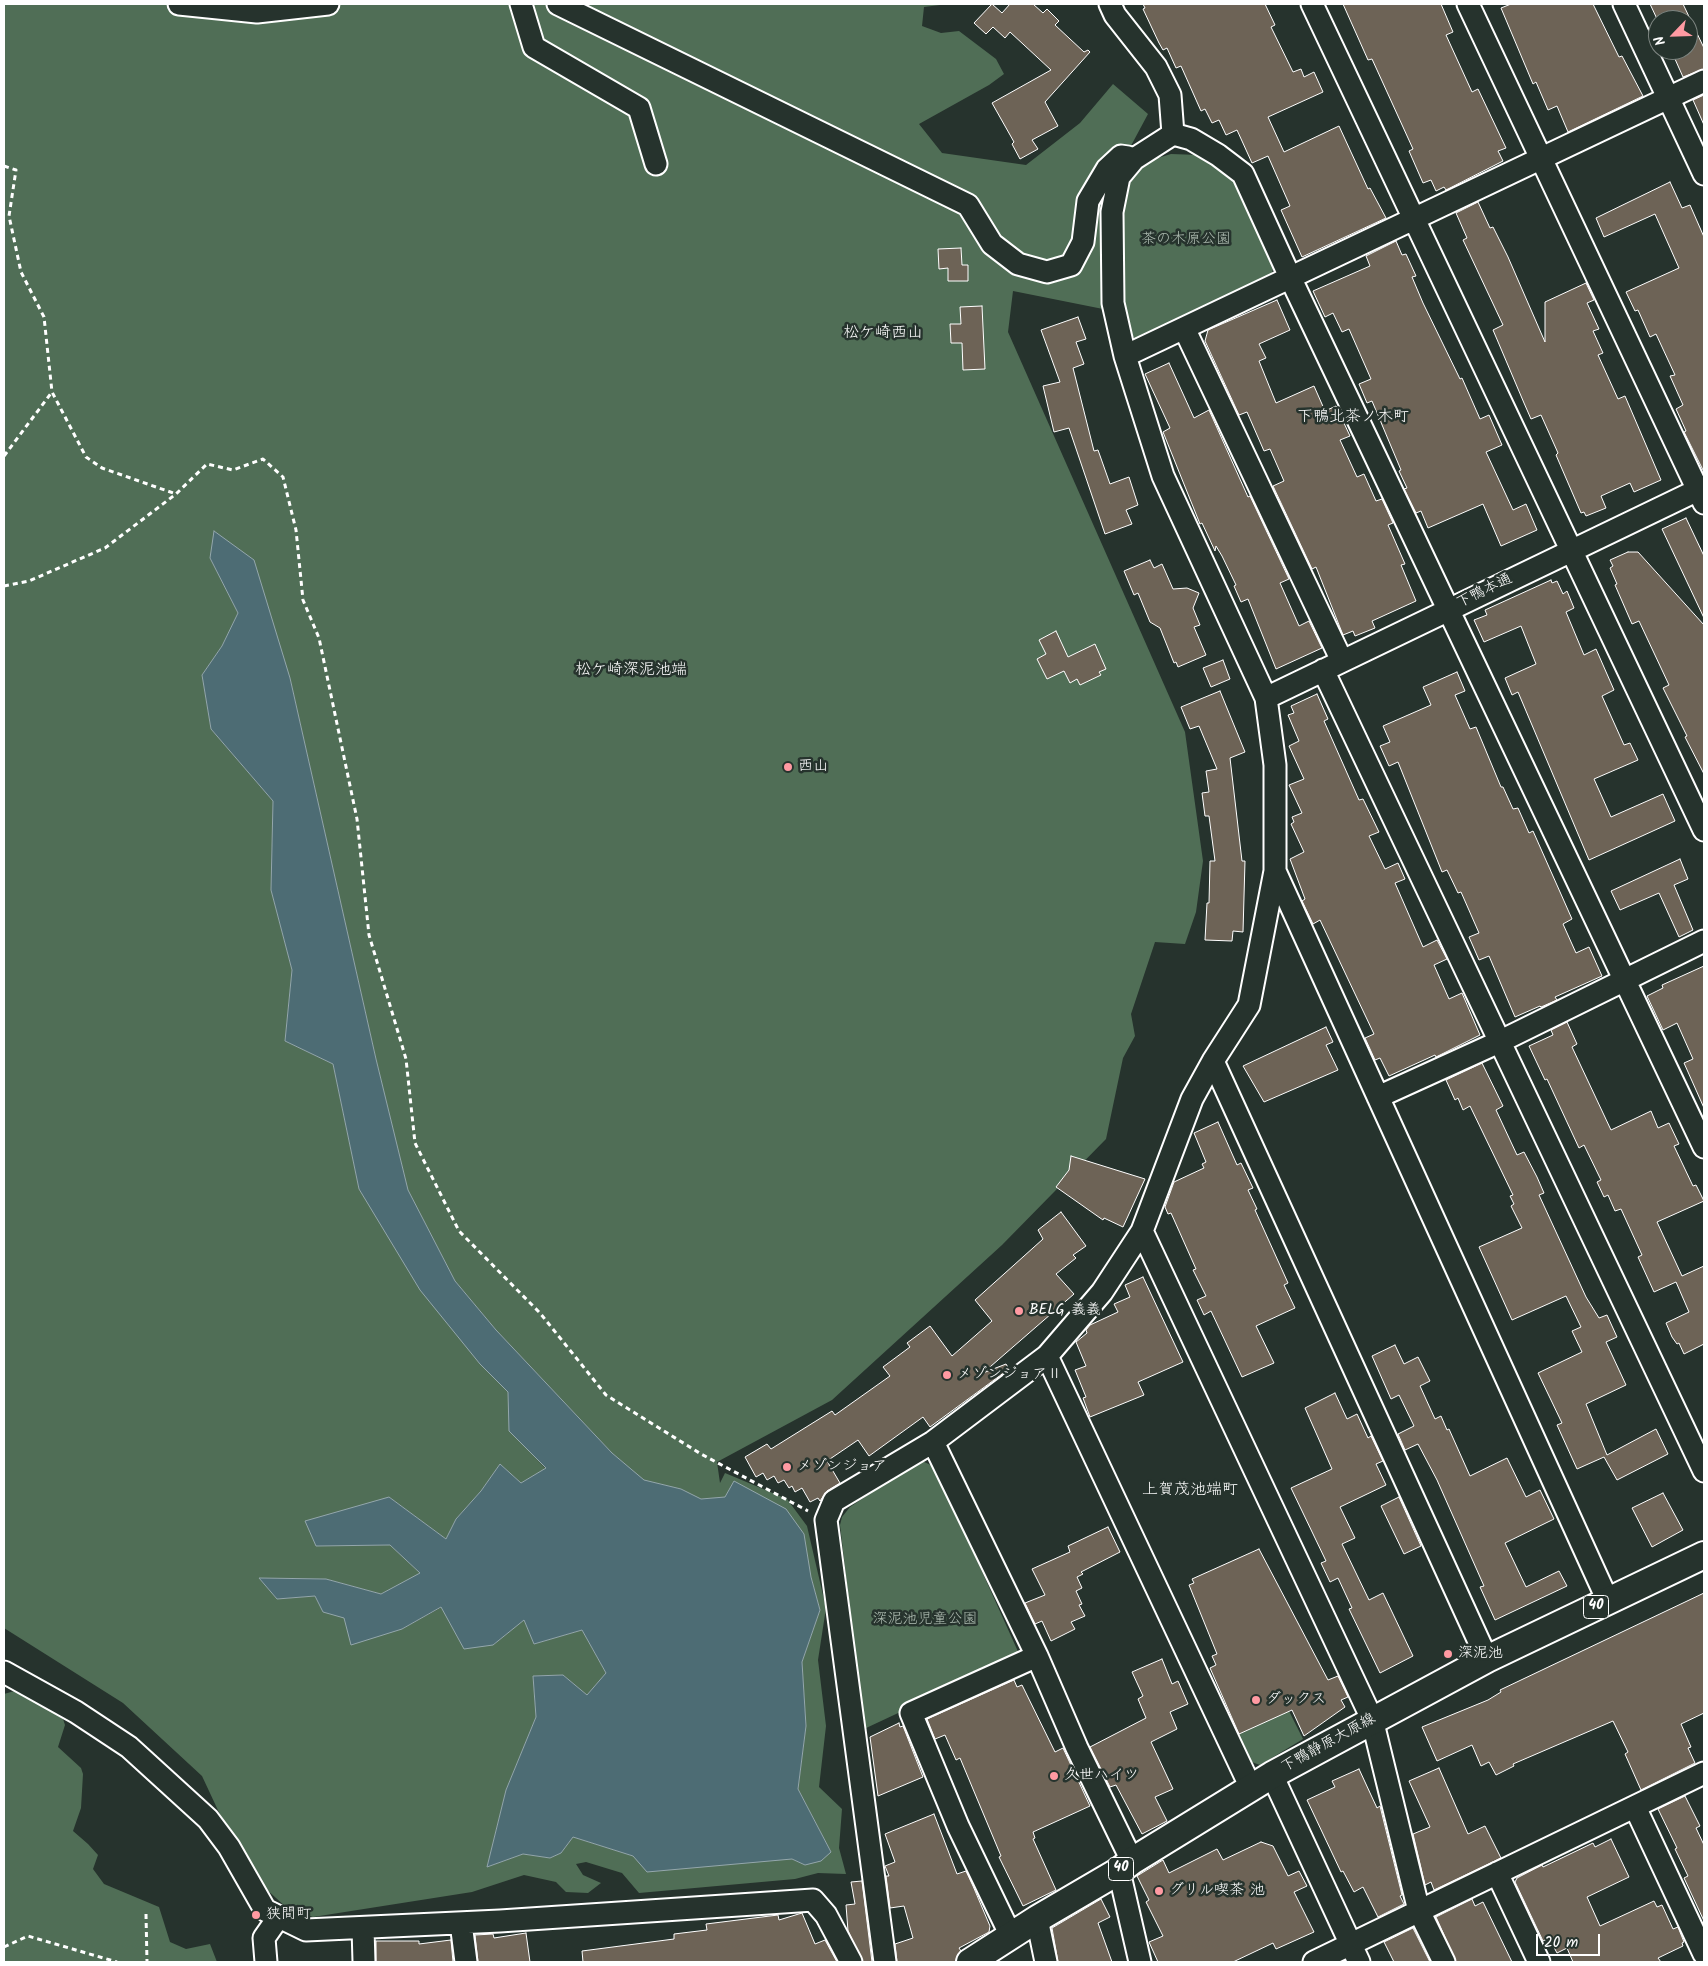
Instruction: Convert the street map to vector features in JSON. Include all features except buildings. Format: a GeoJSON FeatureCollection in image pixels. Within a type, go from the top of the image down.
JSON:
{"type":"FeatureCollection","features":[{"type":"Feature","properties":{"kind":"main road","name":"下鴨静原大原線"},"geometry":{"type":"LineString","coordinates":[[970,1962],[1037,1918],[1125,1866],[1261,1781],[1372,1719],[1487,1659],[1608,1601],[1703,1561]]}},
{"type":"Feature","properties":{"kind":"street"},"geometry":{"type":"LineString","coordinates":[[179,4],[257,12],[328,4]]}},
{"type":"Feature","properties":{"kind":"street"},"geometry":{"type":"LineString","coordinates":[[520,4],[534,47],[639,108],[656,164]]}},
{"type":"Feature","properties":{"kind":"street"},"geometry":{"type":"LineString","coordinates":[[558,4],[968,205],[992,244],[1018,264],[1047,272],[1071,265],[1084,242],[1088,200],[1107,168],[1121,156],[1134,159]]}},
{"type":"Feature","properties":{"kind":"street"},"geometry":{"type":"LineString","coordinates":[[1110,4],[1115,15],[1156,67],[1170,95],[1173,134]]}},
{"type":"Feature","properties":{"kind":"street"},"geometry":{"type":"LineString","coordinates":[[1312,4],[1704,830]]}},
{"type":"Feature","properties":{"kind":"street"},"geometry":{"type":"LineString","coordinates":[[1468,4],[1702,494]]}},
{"type":"Feature","properties":{"kind":"street"},"geometry":{"type":"LineString","coordinates":[[1624,4],[1704,174]]}},
{"type":"Feature","properties":{"kind":"street"},"geometry":{"type":"LineString","coordinates":[[1125,356],[1704,81]]}},
{"type":"Feature","properties":{"kind":"street"},"geometry":{"type":"LineString","coordinates":[[885,1962],[826,1520],[834,1501],[933,1442],[1047,1356],[1102,1292],[1142,1231],[1192,1099],[1213,1061],[1249,1005],[1275,871],[1275,765],[1266,698],[1162,476],[1125,356],[1113,303],[1112,212],[1119,177],[1134,159],[1173,134]]}},
{"type":"Feature","properties":{"kind":"street"},"geometry":{"type":"LineString","coordinates":[[1173,134],[1198,143],[1243,174],[1290,277],[1704,1147]]}},
{"type":"Feature","properties":{"kind":"street"},"geometry":{"type":"LineString","coordinates":[[1184,328],[1499,1042],[1704,1471]]}},
{"type":"Feature","properties":{"kind":"street","name":"下鴨本通"},"geometry":{"type":"LineString","coordinates":[[1266,698],[1571,550],[1702,494]]}},
{"type":"Feature","properties":{"kind":"street"},"geometry":{"type":"LineString","coordinates":[[1275,871],[1608,1601]]}},
{"type":"Feature","properties":{"kind":"street"},"geometry":{"type":"LineString","coordinates":[[1378,1097],[1499,1042],[1704,941]]}},
{"type":"Feature","properties":{"kind":"street"},"geometry":{"type":"LineString","coordinates":[[1213,1061],[1487,1659]]}},
{"type":"Feature","properties":{"kind":"street"},"geometry":{"type":"LineString","coordinates":[[1142,1231],[1372,1719],[1419,1911],[1444,1962]]}},
{"type":"Feature","properties":{"kind":"street"},"geometry":{"type":"LineString","coordinates":[[1047,1356],[1261,1781],[1355,1953]]}},
{"type":"Feature","properties":{"kind":"street"},"geometry":{"type":"LineString","coordinates":[[933,1442],[1037,1656],[1125,1866],[1140,1962]]}},
{"type":"Feature","properties":{"kind":"street"},"geometry":{"type":"LineString","coordinates":[[1011,1936],[958,1826],[911,1713],[1037,1656]]}},
{"type":"Feature","properties":{"kind":"street"},"geometry":{"type":"LineString","coordinates":[[4,1672],[76,1712],[129,1748],[182,1793],[208,1819],[229,1847],[265,1910],[306,1930],[461,1923],[813,1900],[826,1915],[851,1962]]}},
{"type":"Feature","properties":{"kind":"street"},"geometry":{"type":"LineString","coordinates":[[1314,1962],[1355,1953],[1419,1911],[1704,1773]]}},
{"type":"Feature","properties":{"kind":"street"},"geometry":{"type":"LineString","coordinates":[[1635,1807],[1704,1954]]}},
{"type":"Feature","properties":{"kind":"street"},"geometry":{"type":"LineString","coordinates":[[1497,1873],[1539,1962]]}},
{"type":"Feature","properties":{"kind":"street"},"geometry":{"type":"LineString","coordinates":[[266,1962],[264,1938],[278,1918]]}},
{"type":"Feature","properties":{"kind":"street"},"geometry":{"type":"LineString","coordinates":[[1037,1918],[1046,1962]]}},
{"type":"Feature","properties":{"kind":"street"},"geometry":{"type":"LineString","coordinates":[[461,1923],[466,1962]]}},
{"type":"Feature","properties":{"kind":"street"},"geometry":{"type":"LineString","coordinates":[[363,1928],[364,1962]]}},
{"type":"Feature","properties":{"kind":"path"},"geometry":{"type":"LineString","coordinates":[[4,166],[16,170],[9,216],[21,272],[44,318],[52,392],[86,457],[102,468],[176,494]]}},
{"type":"Feature","properties":{"kind":"path"},"geometry":{"type":"LineString","coordinates":[[4,456],[52,392]]}},
{"type":"Feature","properties":{"kind":"path"},"geometry":{"type":"LineString","coordinates":[[4,586],[29,581],[105,548],[176,494],[206,464],[233,470],[263,459],[283,477],[296,530],[303,600],[319,638],[356,819],[369,935],[406,1059],[416,1143],[459,1232],[540,1313],[606,1396],[701,1454],[826,1520]]}},
{"type":"Feature","properties":{"kind":"path"},"geometry":{"type":"LineString","coordinates":[[146,1914],[147,1962]]}},
{"type":"Feature","properties":{"kind":"path"},"geometry":{"type":"LineString","coordinates":[[4,1947],[28,1936],[117,1962]]}},
{"type":"Feature","properties":{"kind":"green space"},"geometry":{"type":"Polygon","coordinates":[[[4,4],[948,4],[924,7],[922,26],[941,33],[959,31],[996,59],[1004,74],[989,85],[919,124],[942,153],[1026,165],[1080,123],[1113,84],[1148,114],[1111,183],[1103,309],[1013,291],[1008,332],[1185,732],[1203,861],[1196,912],[1185,944],[1155,942],[1131,1014],[1135,1036],[1123,1058],[1106,1139],[1002,1245],[832,1400],[717,1462],[720,1483],[725,1473],[787,1499],[807,1526],[826,1608],[818,1660],[826,1726],[819,1787],[842,1809],[839,1848],[846,1874],[818,1873],[795,1879],[639,1893],[622,1873],[586,1862],[576,1864],[583,1875],[601,1883],[588,1893],[566,1892],[556,1882],[524,1875],[472,1892],[313,1917],[288,1909],[264,1887],[223,1821],[202,1776],[123,1703],[4,1628],[4,4]],[[210,558],[238,613],[222,646],[202,675],[211,729],[273,801],[271,890],[292,970],[285,1041],[333,1064],[359,1189],[480,1364],[508,1392],[510,1431],[546,1469],[521,1483],[500,1464],[481,1491],[456,1519],[446,1539],[389,1497],[316,1546],[390,1545],[421,1574],[381,1594],[326,1579],[259,1578],[277,1599],[315,1596],[323,1612],[402,1629],[442,1607],[493,1645],[524,1620],[534,1644],[582,1630],[606,1673],[587,1695],[563,1675],[533,1676],[536,1717],[506,1790],[487,1867],[523,1854],[550,1858],[561,1853],[573,1837],[633,1856],[792,1859],[805,1865],[831,1852],[798,1789],[806,1726],[802,1662],[820,1610],[811,1577],[734,1482],[725,1498],[700,1499],[681,1489],[644,1481],[612,1453],[496,1330],[455,1281],[408,1191],[376,1059],[290,678],[210,558]]]}},
{"type":"Feature","properties":{"kind":"green space","name":"茶の木原公園"},"geometry":{"type":"Polygon","coordinates":[[[1171,154],[1199,155],[1217,166],[1238,185],[1276,258],[1270,280],[1141,342],[1130,335],[1118,279],[1115,192],[1151,160],[1171,154]]]}},
{"type":"Feature","properties":{"kind":"green space","name":"深泥池児童公園"},"geometry":{"type":"Polygon","coordinates":[[[920,1460],[935,1467],[1020,1656],[864,1729],[840,1525],[842,1517],[850,1507],[920,1460]]]}},
{"type":"Feature","properties":{"kind":"green space"},"geometry":{"type":"Polygon","coordinates":[[[18,1690],[63,1719],[65,1725],[58,1747],[81,1768],[83,1774],[81,1808],[73,1831],[98,1855],[93,1869],[104,1884],[159,1907],[170,1942],[186,1949],[210,1944],[217,1962],[4,1962],[4,1694],[18,1690]]]}},
{"type":"Feature","properties":{"kind":"green space"},"geometry":{"type":"Polygon","coordinates":[[[1289,1711],[1303,1739],[1260,1765],[1246,1760],[1235,1736],[1289,1711]]]}},
{"type":"Feature","properties":{"kind":"water"},"geometry":{"type":"Polygon","coordinates":[[[214,531],[254,560],[290,678],[376,1059],[408,1190],[455,1281],[496,1330],[612,1453],[644,1480],[681,1489],[701,1499],[725,1497],[734,1481],[786,1509],[804,1534],[811,1577],[820,1610],[802,1662],[806,1726],[798,1789],[831,1852],[821,1861],[805,1865],[792,1859],[647,1872],[633,1856],[573,1837],[561,1853],[550,1858],[523,1854],[487,1867],[506,1790],[536,1717],[533,1676],[563,1675],[587,1695],[606,1673],[582,1630],[534,1644],[524,1620],[493,1645],[464,1649],[441,1607],[402,1629],[351,1645],[344,1618],[323,1612],[315,1596],[277,1599],[259,1578],[326,1579],[381,1594],[420,1573],[390,1545],[316,1546],[305,1521],[389,1497],[446,1539],[456,1519],[481,1491],[500,1464],[521,1483],[546,1468],[509,1431],[508,1392],[480,1364],[420,1290],[359,1189],[333,1064],[285,1041],[292,970],[271,890],[273,801],[211,729],[202,675],[222,646],[238,613],[210,558],[214,531]]]}},
{"type":"Feature","properties":{"kind":"place","name":"西山"},"geometry":{"type":"Point","coordinates":[788,767]}},
{"type":"Feature","properties":{"kind":"place","name":"BELG 義義"},"geometry":{"type":"Point","coordinates":[1019,1311]}},
{"type":"Feature","properties":{"kind":"place","name":"メゾンジョアⅡ"},"geometry":{"type":"Point","coordinates":[947,1375]}},
{"type":"Feature","properties":{"kind":"place","name":"メゾンジョア"},"geometry":{"type":"Point","coordinates":[787,1467]}},
{"type":"Feature","properties":{"kind":"place","name":"深泥池"},"geometry":{"type":"Point","coordinates":[1448,1654]}},
{"type":"Feature","properties":{"kind":"place","name":"ダックス"},"geometry":{"type":"Point","coordinates":[1256,1700]}},
{"type":"Feature","properties":{"kind":"place","name":"久世ハイツ"},"geometry":{"type":"Point","coordinates":[1054,1776]}},
{"type":"Feature","properties":{"kind":"place","name":"グリル喫茶 池"},"geometry":{"type":"Point","coordinates":[1159,1891]}},
{"type":"Feature","properties":{"kind":"place","name":"狭間町"},"geometry":{"type":"Point","coordinates":[256,1915]}},
{"type":"Feature","properties":{"kind":"district","name":"松ケ崎西山"},"geometry":{"type":"Point","coordinates":[883,334]}},
{"type":"Feature","properties":{"kind":"district","name":"下鴨北茶ノ木町"},"geometry":{"type":"Point","coordinates":[1353,418]}},
{"type":"Feature","properties":{"kind":"district","name":"松ケ崎深泥池端"},"geometry":{"type":"Point","coordinates":[631,671]}},
{"type":"Feature","properties":{"kind":"district","name":"上賀茂池端町"},"geometry":{"type":"Point","coordinates":[1190,1491]}}]}
